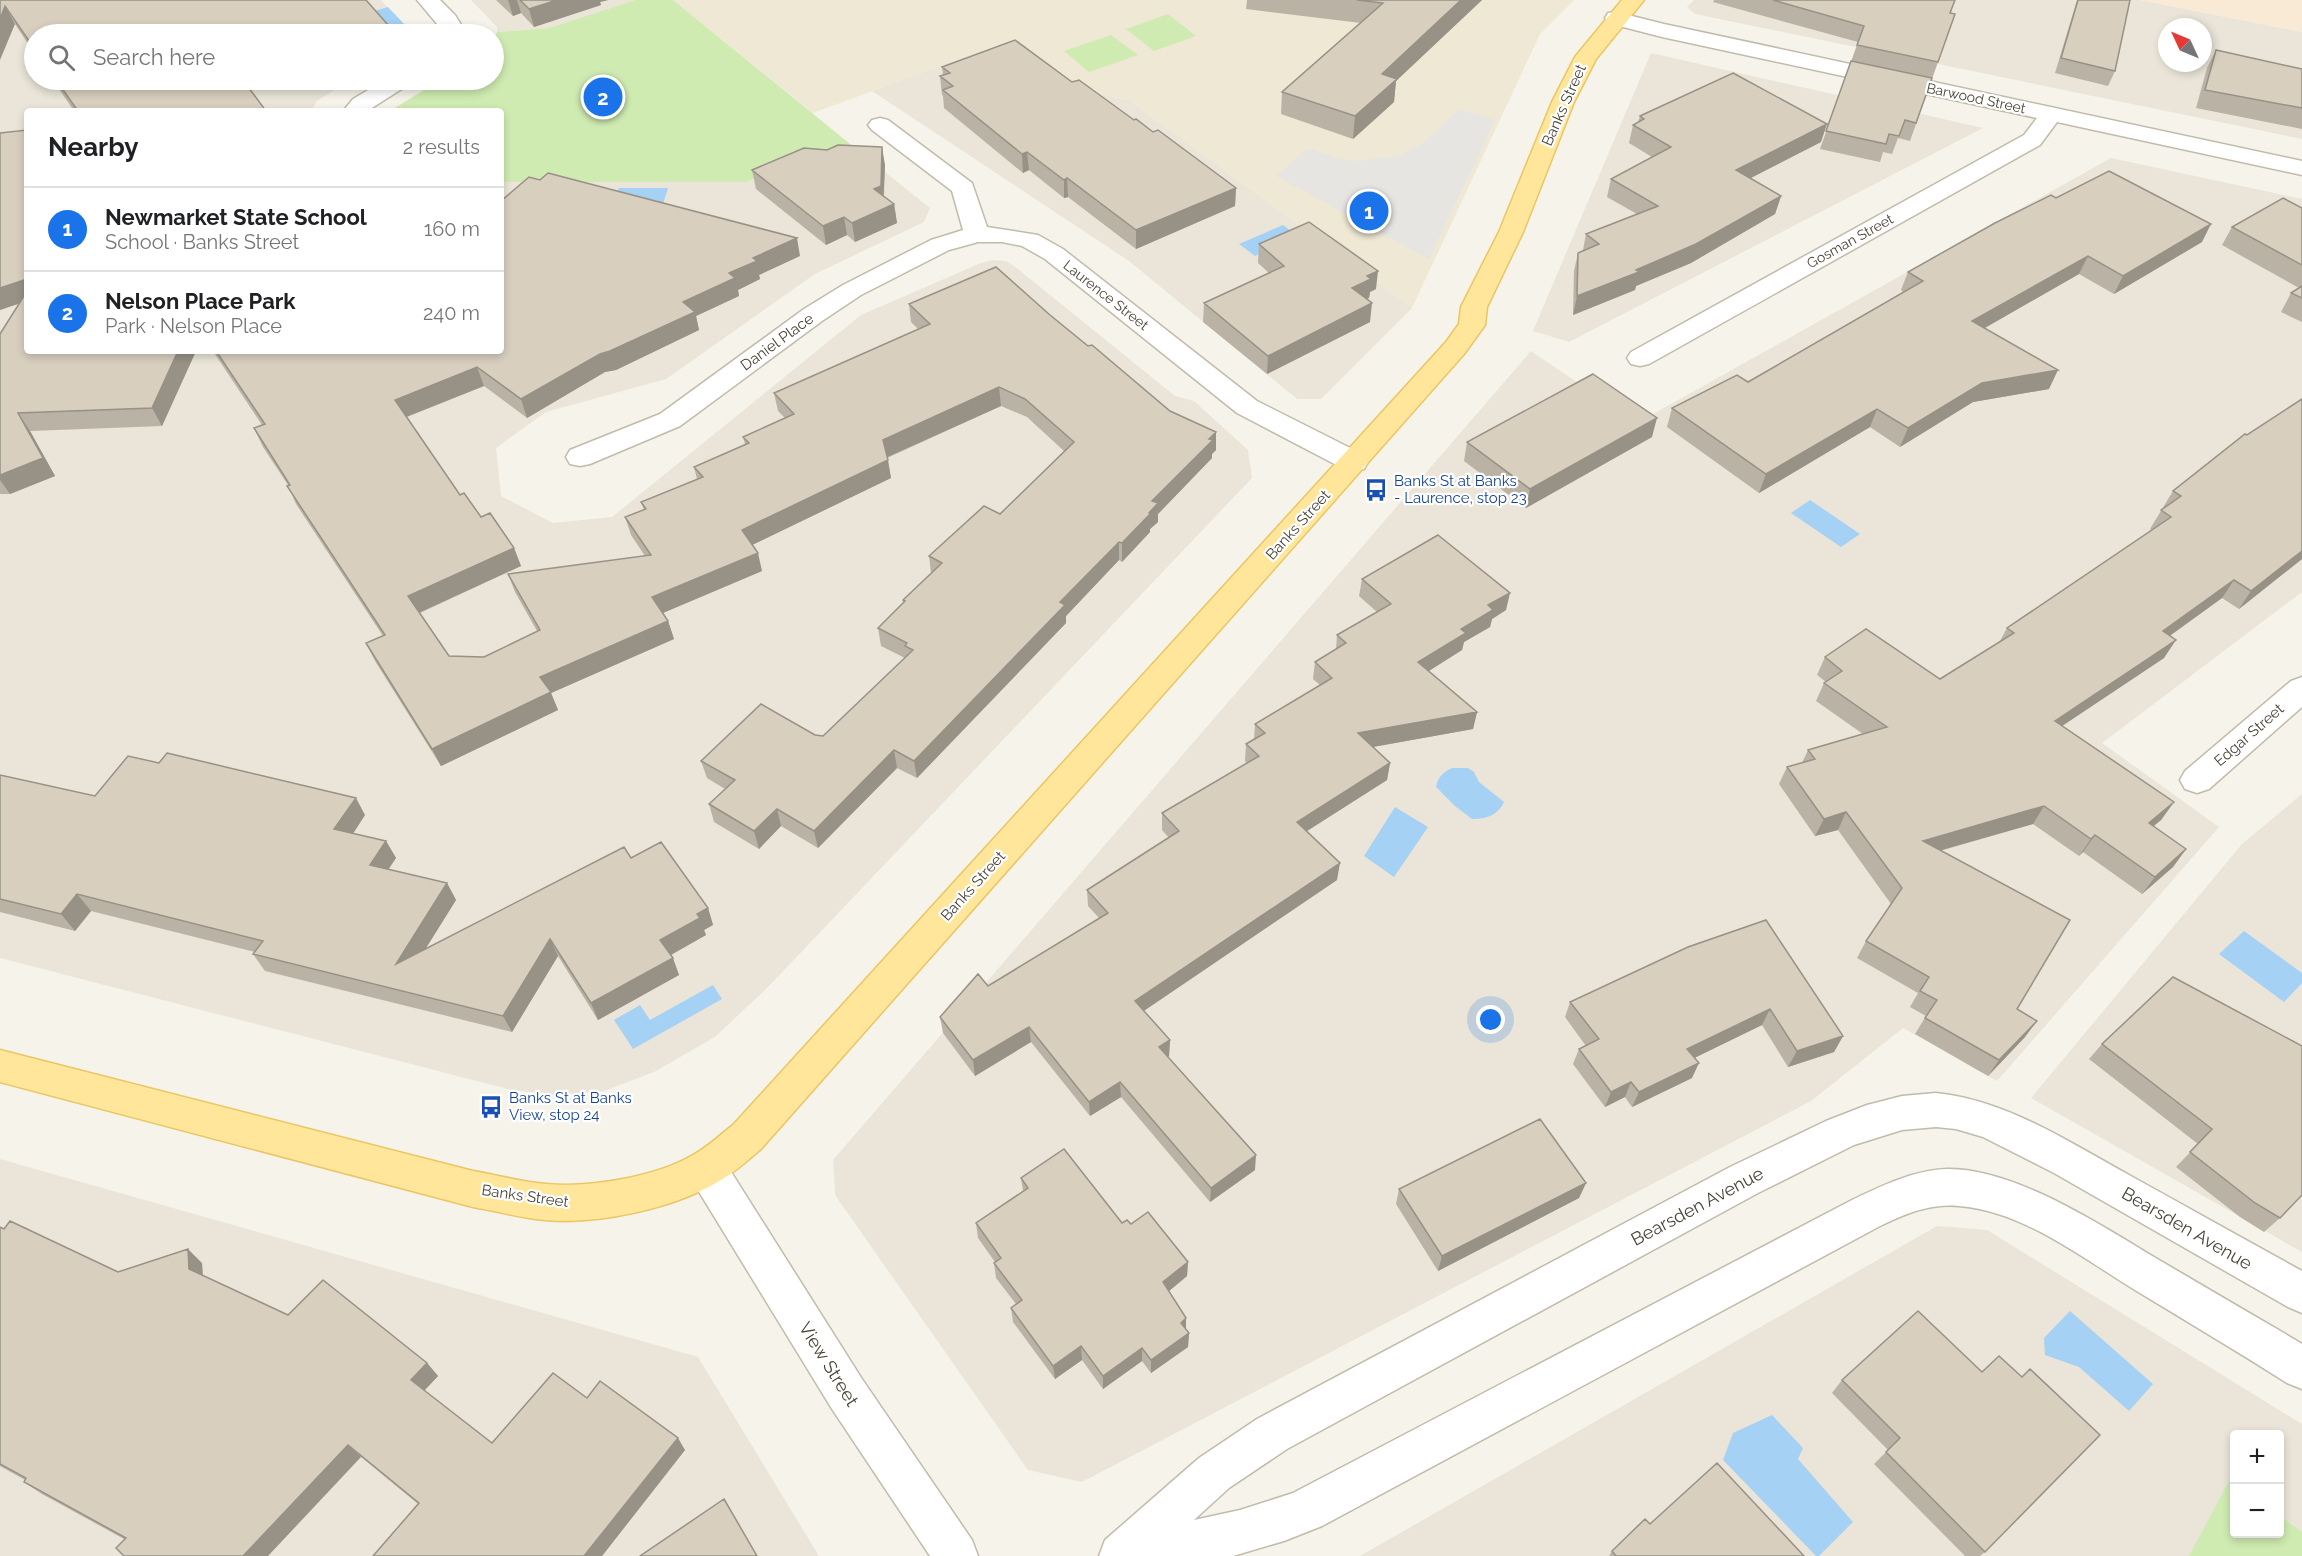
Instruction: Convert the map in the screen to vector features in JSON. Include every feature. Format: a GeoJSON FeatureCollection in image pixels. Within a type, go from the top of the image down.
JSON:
{"type":"FeatureCollection","features":[{"type":"Feature","properties":{"kind":"main road","name":"Banks Street"},"geometry":{"type":"LineString","coordinates":[[0,1066],[473,1189],[546,1202],[579,1203],[632,1193],[671,1184],[706,1169],[747,1137],[1455,348],[1472,325],[1474,307],[1510,232],[1563,102],[1586,57],[1625,9]]}},
{"type":"Feature","properties":{"kind":"street"},"geometry":{"type":"LineString","coordinates":[[428,0],[450,24]]}},
{"type":"Feature","properties":{"kind":"street","name":"Barwood Street"},"geometry":{"type":"LineString","coordinates":[[1625,9],[2051,115],[2302,168]]}},
{"type":"Feature","properties":{"kind":"street"},"geometry":{"type":"LineString","coordinates":[[358,108],[384,90]]}},
{"type":"Feature","properties":{"kind":"street","name":"Gosman Street"},"geometry":{"type":"LineString","coordinates":[[1640,358],[2032,140],[2051,115]]}},
{"type":"Feature","properties":{"kind":"street"},"geometry":{"type":"LineString","coordinates":[[880,125],[963,188],[977,234]]}},
{"type":"Feature","properties":{"kind":"street","name":"Laurence Street"},"geometry":{"type":"LineString","coordinates":[[977,234],[1002,235],[1029,240],[1054,254],[1247,407],[1354,462]]}},
{"type":"Feature","properties":{"kind":"street","name":"Daniel Place"},"geometry":{"type":"LineString","coordinates":[[580,457],[670,420],[813,315],[852,290],[940,245],[977,234]]}},
{"type":"Feature","properties":{"kind":"street","name":"Edgar Street"},"geometry":{"type":"LineString","coordinates":[[2197,780],[2302,689]]}},
{"type":"Feature","properties":{"kind":"street","name":"Bearsden Avenue"},"geometry":{"type":"LineString","coordinates":[[1123,1555],[1214,1473],[1272,1434],[1744,1180],[1840,1133],[1892,1115],[1936,1110],[1956,1112],[1991,1122],[2068,1161],[2302,1293]]}},
{"type":"Feature","properties":{"kind":"street","name":"View Street"},"geometry":{"type":"LineString","coordinates":[[706,1169],[847,1394],[956,1556]]}},
{"type":"Feature","properties":{"kind":"street","name":"Bearsden Avenue"},"geometry":{"type":"LineString","coordinates":[[1123,1555],[1227,1537],[1283,1520],[1306,1510],[1866,1213],[1915,1192],[1931,1188],[1962,1188],[1983,1192],[2049,1219],[2302,1368]]}},
{"type":"Feature","properties":{"kind":"shaded area"},"geometry":{"type":"Polygon","coordinates":[[[0,0],[381,0],[401,24],[24,24],[24,90],[334,90],[317,101],[313,108],[24,108],[24,354],[504,354],[504,182],[746,182],[835,146],[855,148],[930,208],[924,222],[815,274],[666,379],[546,412],[496,448],[501,496],[553,523],[612,517],[861,315],[981,263],[993,260],[1006,261],[1014,266],[1175,396],[1194,401],[1248,450],[1252,478],[767,988],[715,1037],[654,1072],[604,1091],[557,1095],[512,1090],[0,958],[0,0]]]}},
{"type":"Feature","properties":{"kind":"shaded area"},"geometry":{"type":"Polygon","coordinates":[[[471,0],[635,0],[549,28],[504,31],[504,24],[494,24],[471,0]]]}},
{"type":"Feature","properties":{"kind":"shaded area"},"geometry":{"type":"Polygon","coordinates":[[[673,0],[1574,0],[1540,34],[1412,308],[1129,100],[1070,88],[1007,41],[813,113],[673,0]]]}},
{"type":"Feature","properties":{"kind":"shaded area"},"geometry":{"type":"Polygon","coordinates":[[[1694,0],[2140,0],[2302,32],[2302,139],[1695,14],[1687,7],[1694,0]]]}},
{"type":"Feature","properties":{"kind":"shaded area"},"geometry":{"type":"Polygon","coordinates":[[[2140,0],[2302,0],[2302,32],[2140,0]]]}},
{"type":"Feature","properties":{"kind":"shaded area"},"geometry":{"type":"Polygon","coordinates":[[[1007,41],[1070,88],[1129,100],[1412,308],[1321,399],[1297,399],[1129,261],[872,91],[1007,41]]]}},
{"type":"Feature","properties":{"kind":"shaded area"},"geometry":{"type":"Polygon","coordinates":[[[1651,53],[1983,128],[1569,342],[1533,331],[1651,53]]]}},
{"type":"Feature","properties":{"kind":"shaded area"},"geometry":{"type":"Polygon","coordinates":[[[1459,109],[1495,120],[1429,259],[1276,176],[1308,148],[1340,159],[1359,161],[1401,155],[1426,141],[1459,109]]]}},
{"type":"Feature","properties":{"kind":"shaded area"},"geometry":{"type":"Polygon","coordinates":[[[2111,158],[2302,199],[2302,592],[2102,743],[2219,827],[1997,1081],[1903,1028],[1811,1101],[1082,1482],[1028,1470],[835,1195],[833,1160],[1531,351],[1637,423],[2111,158]]]}},
{"type":"Feature","properties":{"kind":"shaded area"},"geometry":{"type":"Polygon","coordinates":[[[2302,794],[2302,1252],[2031,1098],[2242,844],[2302,794]]]}},
{"type":"Feature","properties":{"kind":"shaded area"},"geometry":{"type":"Polygon","coordinates":[[[0,1159],[698,1357],[819,1556],[0,1556],[0,1159]]]}},
{"type":"Feature","properties":{"kind":"shaded area"},"geometry":{"type":"Polygon","coordinates":[[[1937,1226],[1987,1230],[2302,1424],[2302,1556],[1360,1556],[1937,1226]]]}},
{"type":"Feature","properties":{"kind":"green space"},"geometry":{"type":"Polygon","coordinates":[[[635,0],[673,0],[855,148],[835,146],[746,182],[504,182],[504,108],[395,108],[424,90],[504,90],[504,31],[549,28],[635,0]]]}},
{"type":"Feature","properties":{"kind":"green space"},"geometry":{"type":"Polygon","coordinates":[[[1168,14],[1196,36],[1154,51],[1126,29],[1168,14]]]}},
{"type":"Feature","properties":{"kind":"green space"},"geometry":{"type":"Polygon","coordinates":[[[1111,35],[1138,55],[1089,72],[1064,51],[1111,35]]]}},
{"type":"Feature","properties":{"kind":"green space"},"geometry":{"type":"Polygon","coordinates":[[[2229,1481],[2230,1538],[2284,1538],[2284,1519],[2302,1532],[2302,1556],[2189,1556],[2229,1481]]]}},
{"type":"Feature","properties":{"kind":"water"},"geometry":{"type":"Polygon","coordinates":[[[388,7],[404,24],[378,24],[368,13],[388,7]]]}},
{"type":"Feature","properties":{"kind":"water"},"geometry":{"type":"Polygon","coordinates":[[[619,188],[668,188],[663,204],[617,193],[619,188]]]}},
{"type":"Feature","properties":{"kind":"water"},"geometry":{"type":"Polygon","coordinates":[[[1283,225],[1299,237],[1255,256],[1239,244],[1283,225]]]}},
{"type":"Feature","properties":{"kind":"water"},"geometry":{"type":"Polygon","coordinates":[[[1810,500],[1860,534],[1841,547],[1791,513],[1810,500]]]}},
{"type":"Feature","properties":{"kind":"water"},"geometry":{"type":"Polygon","coordinates":[[[1452,768],[1468,768],[1474,772],[1479,782],[1504,802],[1498,811],[1486,817],[1472,819],[1455,806],[1436,787],[1442,775],[1452,768]]]}},
{"type":"Feature","properties":{"kind":"water"},"geometry":{"type":"Polygon","coordinates":[[[1395,807],[1428,827],[1394,877],[1364,856],[1395,807]]]}},
{"type":"Feature","properties":{"kind":"water"},"geometry":{"type":"Polygon","coordinates":[[[2244,931],[2302,973],[2302,983],[2284,1002],[2219,954],[2244,931]]]}},
{"type":"Feature","properties":{"kind":"water"},"geometry":{"type":"Polygon","coordinates":[[[713,985],[722,999],[633,1049],[614,1020],[640,1005],[650,1020],[713,985]]]}},
{"type":"Feature","properties":{"kind":"water"},"geometry":{"type":"Polygon","coordinates":[[[2070,1311],[2153,1384],[2129,1411],[2079,1367],[2045,1355],[2044,1338],[2070,1311]]]}},
{"type":"Feature","properties":{"kind":"water"},"geometry":{"type":"Polygon","coordinates":[[[1772,1415],[1803,1448],[1798,1459],[1853,1522],[1819,1556],[1816,1556],[1723,1460],[1733,1433],[1772,1415]]]}},
{"type":"Feature","properties":{"kind":"building"},"geometry":{"type":"Polygon","coordinates":[[[0,0],[366,0],[387,24],[24,24],[24,34],[5,6],[0,19],[0,0]]]}},
{"type":"Feature","properties":{"kind":"building"},"geometry":{"type":"Polygon","coordinates":[[[520,0],[557,0],[529,9],[520,0]]]}},
{"type":"Feature","properties":{"kind":"building"},"geometry":{"type":"Polygon","coordinates":[[[1357,0],[1461,0],[1382,74],[1397,79],[1355,116],[1282,92],[1383,3],[1357,0]]]}},
{"type":"Feature","properties":{"kind":"building"},"geometry":{"type":"Polygon","coordinates":[[[1773,0],[1955,0],[1950,13],[1955,14],[1938,62],[1857,45],[1864,26],[1773,0]]]}},
{"type":"Feature","properties":{"kind":"building"},"geometry":{"type":"Polygon","coordinates":[[[2078,0],[2130,0],[2115,71],[2061,58],[2078,0]]]}},
{"type":"Feature","properties":{"kind":"building"},"geometry":{"type":"Polygon","coordinates":[[[1015,40],[1072,82],[1079,80],[1134,120],[1136,119],[1153,132],[1158,130],[1236,188],[1136,230],[1067,178],[1064,180],[1027,152],[1022,154],[943,90],[953,86],[940,76],[950,73],[942,67],[1015,40]]]}},
{"type":"Feature","properties":{"kind":"building"},"geometry":{"type":"Polygon","coordinates":[[[2216,50],[2302,69],[2302,108],[2205,90],[2210,72],[2212,72],[2216,50]]]}},
{"type":"Feature","properties":{"kind":"building"},"geometry":{"type":"Polygon","coordinates":[[[1851,61],[1932,78],[1916,123],[1905,120],[1899,136],[1889,134],[1886,144],[1826,131],[1851,61]]]}},
{"type":"Feature","properties":{"kind":"building"},"geometry":{"type":"Polygon","coordinates":[[[1733,73],[1827,124],[1736,170],[1781,196],[1696,244],[1636,270],[1639,272],[1577,296],[1578,253],[1599,244],[1586,234],[1658,206],[1611,179],[1671,147],[1633,125],[1644,119],[1640,116],[1733,73]]]}},
{"type":"Feature","properties":{"kind":"building"},"geometry":{"type":"Polygon","coordinates":[[[63,90],[250,90],[264,108],[76,108],[63,90]]]}},
{"type":"Feature","properties":{"kind":"building"},"geometry":{"type":"Polygon","coordinates":[[[24,130],[24,280],[0,288],[0,133],[24,130]]]}},
{"type":"Feature","properties":{"kind":"building"},"geometry":{"type":"Polygon","coordinates":[[[838,145],[882,147],[881,186],[874,189],[894,204],[852,223],[844,217],[823,226],[752,170],[804,148],[827,150],[838,145]]]}},
{"type":"Feature","properties":{"kind":"building"},"geometry":{"type":"Polygon","coordinates":[[[2109,171],[2211,224],[2123,276],[2088,256],[1972,321],[2058,370],[1982,383],[1908,428],[1877,409],[1766,474],[1672,408],[1737,375],[1748,382],[1923,281],[1908,272],[1995,223],[2051,195],[2056,198],[2109,171]]]}},
{"type":"Feature","properties":{"kind":"building"},"geometry":{"type":"Polygon","coordinates":[[[548,173],[797,238],[753,258],[757,261],[729,273],[735,278],[683,302],[695,312],[600,354],[521,399],[477,367],[395,400],[460,495],[464,493],[481,517],[490,513],[514,548],[408,596],[449,656],[484,657],[540,630],[508,574],[651,555],[625,517],[646,509],[641,502],[703,477],[694,467],[749,443],[743,437],[794,414],[774,393],[930,324],[909,304],[996,267],[1050,315],[1088,346],[1092,345],[1170,411],[1216,432],[1209,439],[1213,440],[1152,501],[1158,503],[1150,514],[1060,602],[1065,605],[914,761],[894,750],[814,831],[777,809],[754,831],[709,804],[735,780],[701,761],[761,704],[815,735],[823,736],[913,650],[905,646],[907,643],[878,628],[905,601],[903,600],[942,563],[929,556],[984,506],[1000,514],[1074,442],[1025,399],[999,387],[883,440],[888,460],[742,530],[758,553],[652,597],[668,621],[540,677],[551,692],[432,749],[366,643],[385,635],[287,486],[290,485],[254,428],[265,424],[218,354],[504,354],[504,198],[529,177],[540,180],[548,173]]]}},
{"type":"Feature","properties":{"kind":"building"},"geometry":{"type":"Polygon","coordinates":[[[2283,198],[2302,208],[2302,265],[2232,227],[2283,198]]]}},
{"type":"Feature","properties":{"kind":"building"},"geometry":{"type":"Polygon","coordinates":[[[1309,222],[1378,271],[1367,276],[1371,279],[1352,288],[1372,303],[1268,356],[1204,303],[1284,266],[1259,244],[1309,222]]]}},
{"type":"Feature","properties":{"kind":"building"},"geometry":{"type":"Polygon","coordinates":[[[2302,286],[2302,298],[2291,293],[2302,286]]]}},
{"type":"Feature","properties":{"kind":"building"},"geometry":{"type":"Polygon","coordinates":[[[24,296],[24,354],[177,354],[152,408],[18,413],[43,458],[0,475],[0,334],[24,296]]]}},
{"type":"Feature","properties":{"kind":"building"},"geometry":{"type":"Polygon","coordinates":[[[1593,374],[1657,418],[1530,489],[1467,442],[1593,374]]]}},
{"type":"Feature","properties":{"kind":"building"},"geometry":{"type":"Polygon","coordinates":[[[2302,399],[2302,551],[2251,591],[2234,580],[2163,631],[2176,640],[2055,721],[2174,802],[2149,823],[2186,849],[2155,877],[2095,835],[2091,839],[2044,806],[1923,841],[2070,920],[2017,1009],[2037,1021],[1999,1060],[1925,1018],[1937,1000],[1920,991],[1929,977],[1866,941],[1902,888],[1846,812],[1824,819],[1787,767],[1815,759],[1808,750],[1887,727],[1824,683],[1842,671],[1825,657],[1866,629],[1940,679],[2014,633],[2007,628],[2171,517],[2161,510],[2181,496],[2173,491],[2245,434],[2247,435],[2302,399]]]}},
{"type":"Feature","properties":{"kind":"building"},"geometry":{"type":"Polygon","coordinates":[[[1438,535],[1510,593],[1488,605],[1493,610],[1461,629],[1466,633],[1418,662],[1477,712],[1358,733],[1390,763],[1297,822],[1340,863],[1135,1001],[1170,1040],[1159,1047],[1256,1155],[1211,1188],[1120,1082],[1089,1102],[1029,1027],[973,1060],[940,1017],[978,974],[988,986],[1108,913],[1087,890],[1179,831],[1162,813],[1259,756],[1246,744],[1265,733],[1255,724],[1332,678],[1315,662],[1346,643],[1337,635],[1391,604],[1362,579],[1438,535]]]}},
{"type":"Feature","properties":{"kind":"building"},"geometry":{"type":"Polygon","coordinates":[[[167,753],[356,798],[334,829],[386,841],[370,865],[447,883],[396,964],[624,847],[631,858],[661,842],[708,908],[697,914],[700,918],[660,940],[673,958],[591,1003],[550,939],[503,1016],[253,954],[263,941],[77,894],[61,914],[0,899],[0,775],[95,796],[128,756],[159,763],[167,753]]]}},
{"type":"Feature","properties":{"kind":"building"},"geometry":{"type":"Polygon","coordinates":[[[1766,920],[1843,1036],[1797,1051],[1770,1009],[1687,1049],[1699,1063],[1639,1092],[1631,1082],[1611,1092],[1579,1049],[1599,1039],[1570,1002],[1688,947],[1766,920]]]}},
{"type":"Feature","properties":{"kind":"building"},"geometry":{"type":"Polygon","coordinates":[[[2173,977],[2302,1046],[2302,1195],[2280,1218],[2255,1203],[2190,1152],[2212,1129],[2102,1044],[2173,977]]]}},
{"type":"Feature","properties":{"kind":"building"},"geometry":{"type":"Polygon","coordinates":[[[1540,1119],[1586,1183],[1442,1256],[1399,1189],[1540,1119]]]}},
{"type":"Feature","properties":{"kind":"building"},"geometry":{"type":"Polygon","coordinates":[[[1064,1149],[1122,1223],[1127,1220],[1131,1224],[1148,1212],[1188,1262],[1163,1282],[1186,1318],[1181,1323],[1189,1333],[1151,1360],[1142,1348],[1103,1376],[1081,1346],[1053,1366],[1011,1308],[1022,1300],[994,1263],[1001,1258],[976,1223],[1028,1188],[1021,1178],[1064,1149]]]}},
{"type":"Feature","properties":{"kind":"building"},"geometry":{"type":"Polygon","coordinates":[[[10,1221],[118,1272],[188,1249],[189,1269],[288,1315],[323,1280],[427,1363],[411,1380],[492,1443],[553,1373],[587,1398],[600,1381],[678,1438],[584,1556],[373,1556],[419,1503],[348,1445],[243,1556],[124,1556],[116,1548],[126,1538],[24,1482],[26,1478],[0,1464],[0,1227],[4,1229],[10,1221]]]}},
{"type":"Feature","properties":{"kind":"building"},"geometry":{"type":"Polygon","coordinates":[[[1918,1311],[1982,1372],[1999,1356],[2022,1377],[2030,1369],[2100,1435],[1985,1552],[1886,1452],[1900,1438],[1842,1380],[1918,1311]]]}},
{"type":"Feature","properties":{"kind":"building"},"geometry":{"type":"Polygon","coordinates":[[[1717,1463],[1804,1556],[1616,1556],[1612,1551],[1645,1519],[1650,1524],[1717,1463]]]}},
{"type":"Feature","properties":{"kind":"building"},"geometry":{"type":"Polygon","coordinates":[[[724,1499],[757,1556],[640,1556],[724,1499]]]}},
{"type":"Feature","properties":{"kind":"place","name":"Nelson Place Park"},"geometry":{"type":"Point","coordinates":[603,97]}},
{"type":"Feature","properties":{"kind":"place","name":"Newmarket State School"},"geometry":{"type":"Point","coordinates":[1369,211]}},
{"type":"Feature","properties":{"kind":"place","name":"Banks St at Banks - Laurence, stop 23"},"geometry":{"type":"Point","coordinates":[1376,490]}},
{"type":"Feature","properties":{"kind":"place","name":"Banks St at Banks View, stop 24"},"geometry":{"type":"Point","coordinates":[491,1107]}}]}
